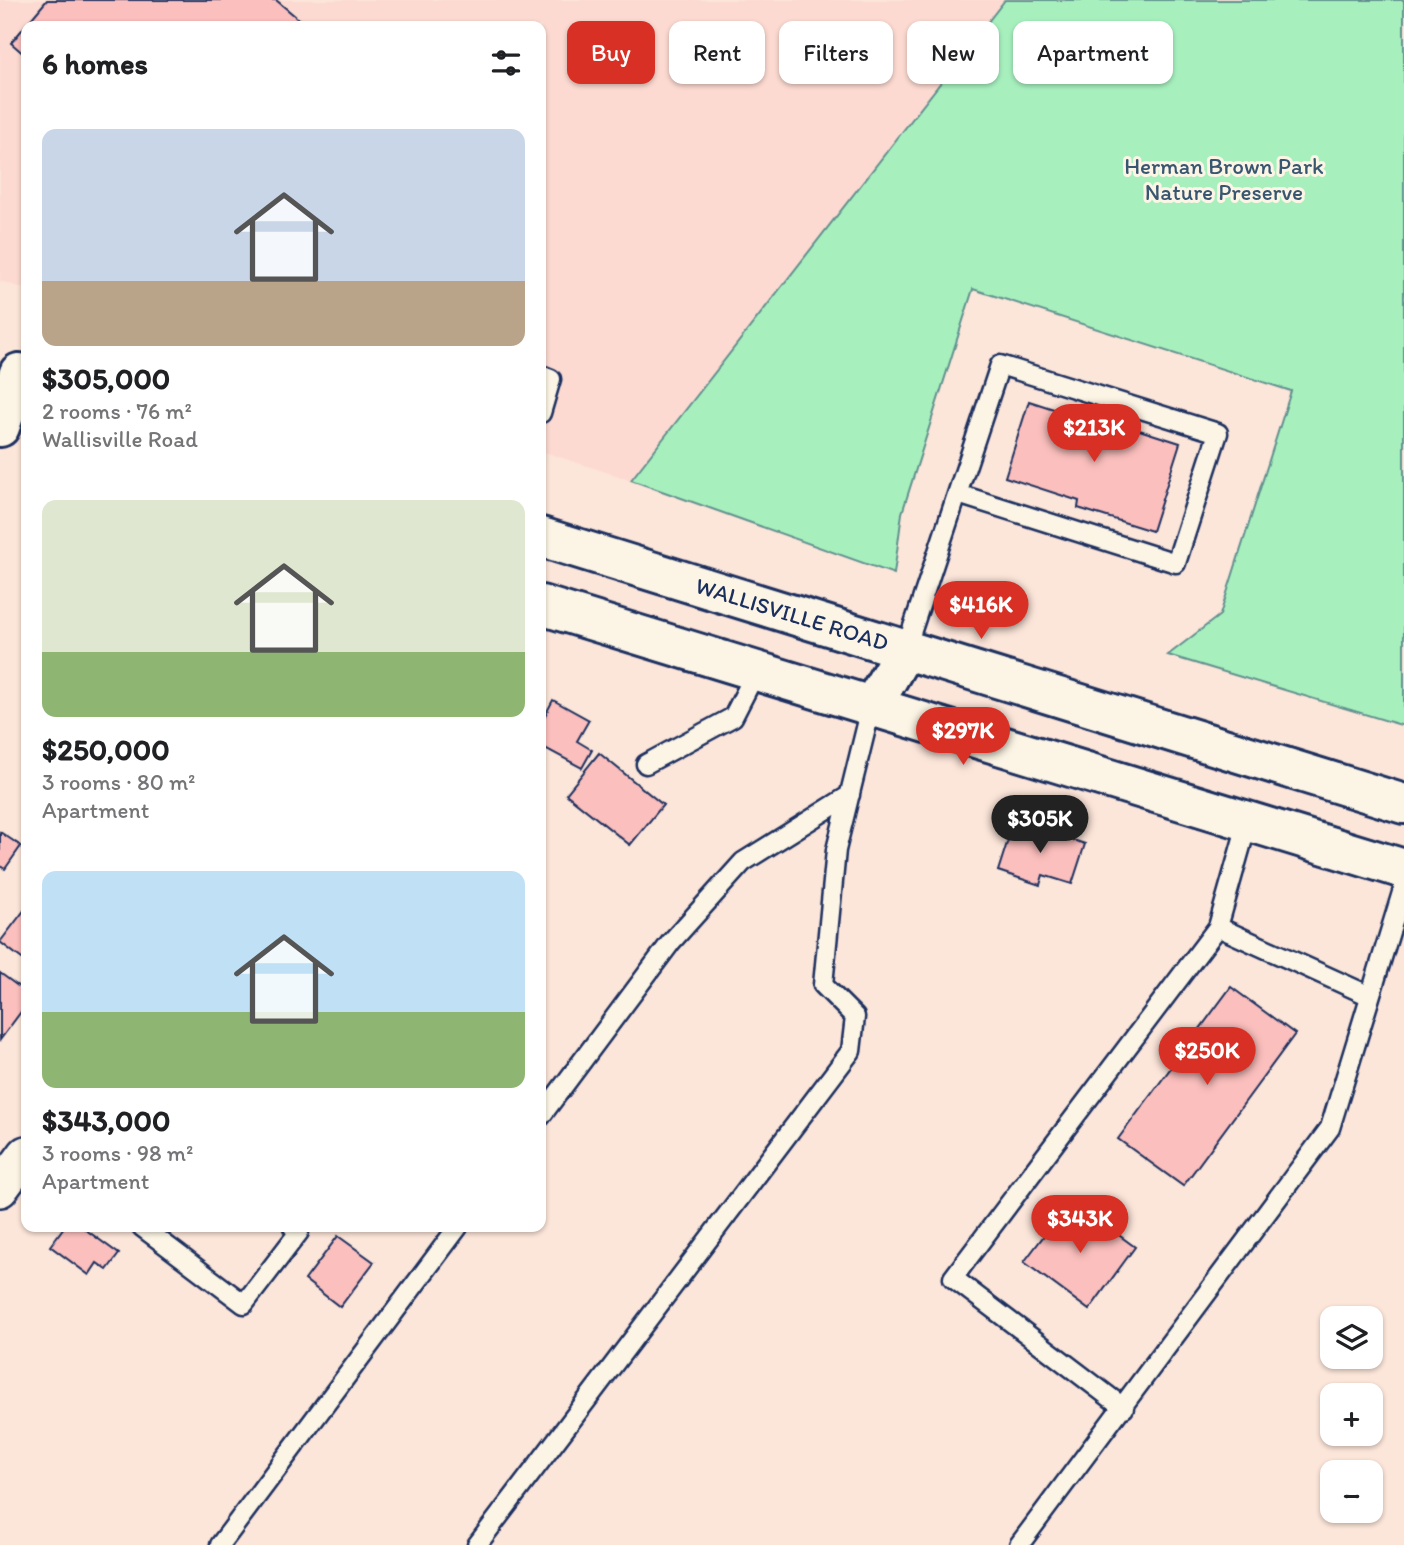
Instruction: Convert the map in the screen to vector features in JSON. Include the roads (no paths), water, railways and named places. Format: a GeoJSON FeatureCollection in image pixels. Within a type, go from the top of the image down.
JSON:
{"type":"FeatureCollection","features":[{"type":"Feature","properties":{"kind":"main road"},"geometry":{"type":"LineString","coordinates":[[0,427],[18,368]]}},
{"type":"Feature","properties":{"kind":"main road"},"geometry":{"type":"LineString","coordinates":[[0,436],[21,442]]}},
{"type":"Feature","properties":{"kind":"main road","name":"WALLISVILLE ROAD"},"geometry":{"type":"LineString","coordinates":[[546,539],[1404,804]]}},
{"type":"Feature","properties":{"kind":"main road"},"geometry":{"type":"LineString","coordinates":[[546,607],[1404,869]]}},
{"type":"Feature","properties":{"kind":"main road"},"geometry":{"type":"LineString","coordinates":[[871,708],[906,649]]}},
{"type":"Feature","properties":{"kind":"street"},"geometry":{"type":"LineString","coordinates":[[0,1189],[21,1161]]}},
{"type":"Feature","properties":{"kind":"lane"},"geometry":{"type":"LineString","coordinates":[[906,649],[944,527],[958,494],[1000,365],[1218,433],[1176,563],[958,494]]}},
{"type":"Feature","properties":{"kind":"lane"},"geometry":{"type":"LineString","coordinates":[[546,377],[551,379],[546,396]]}},
{"type":"Feature","properties":{"kind":"lane"},"geometry":{"type":"LineString","coordinates":[[646,764],[733,717],[756,672]]}},
{"type":"Feature","properties":{"kind":"lane"},"geometry":{"type":"LineString","coordinates":[[477,1545],[851,1051],[855,1017],[823,985],[836,850],[871,708]]}},
{"type":"Feature","properties":{"kind":"lane"},"geometry":{"type":"LineString","coordinates":[[546,1109],[671,942],[743,862],[849,795]]}},
{"type":"Feature","properties":{"kind":"lane"},"geometry":{"type":"LineString","coordinates":[[1124,1408],[953,1278],[1218,927],[1248,821]]}},
{"type":"Feature","properties":{"kind":"lane"},"geometry":{"type":"LineString","coordinates":[[1019,1545],[1124,1408],[1330,1128],[1404,886]]}},
{"type":"Feature","properties":{"kind":"lane"},"geometry":{"type":"LineString","coordinates":[[1218,927],[1370,996]]}},
{"type":"Feature","properties":{"kind":"lane"},"geometry":{"type":"LineString","coordinates":[[149,1232],[244,1304],[299,1232]]}},
{"type":"Feature","properties":{"kind":"lane"},"geometry":{"type":"LineString","coordinates":[[220,1545],[454,1232]]}},
{"type":"Feature","properties":{"kind":"park label","name":"Herman Brown Park Nature Preserve"},"geometry":{"type":"Point","coordinates":[1224,179]}}]}
